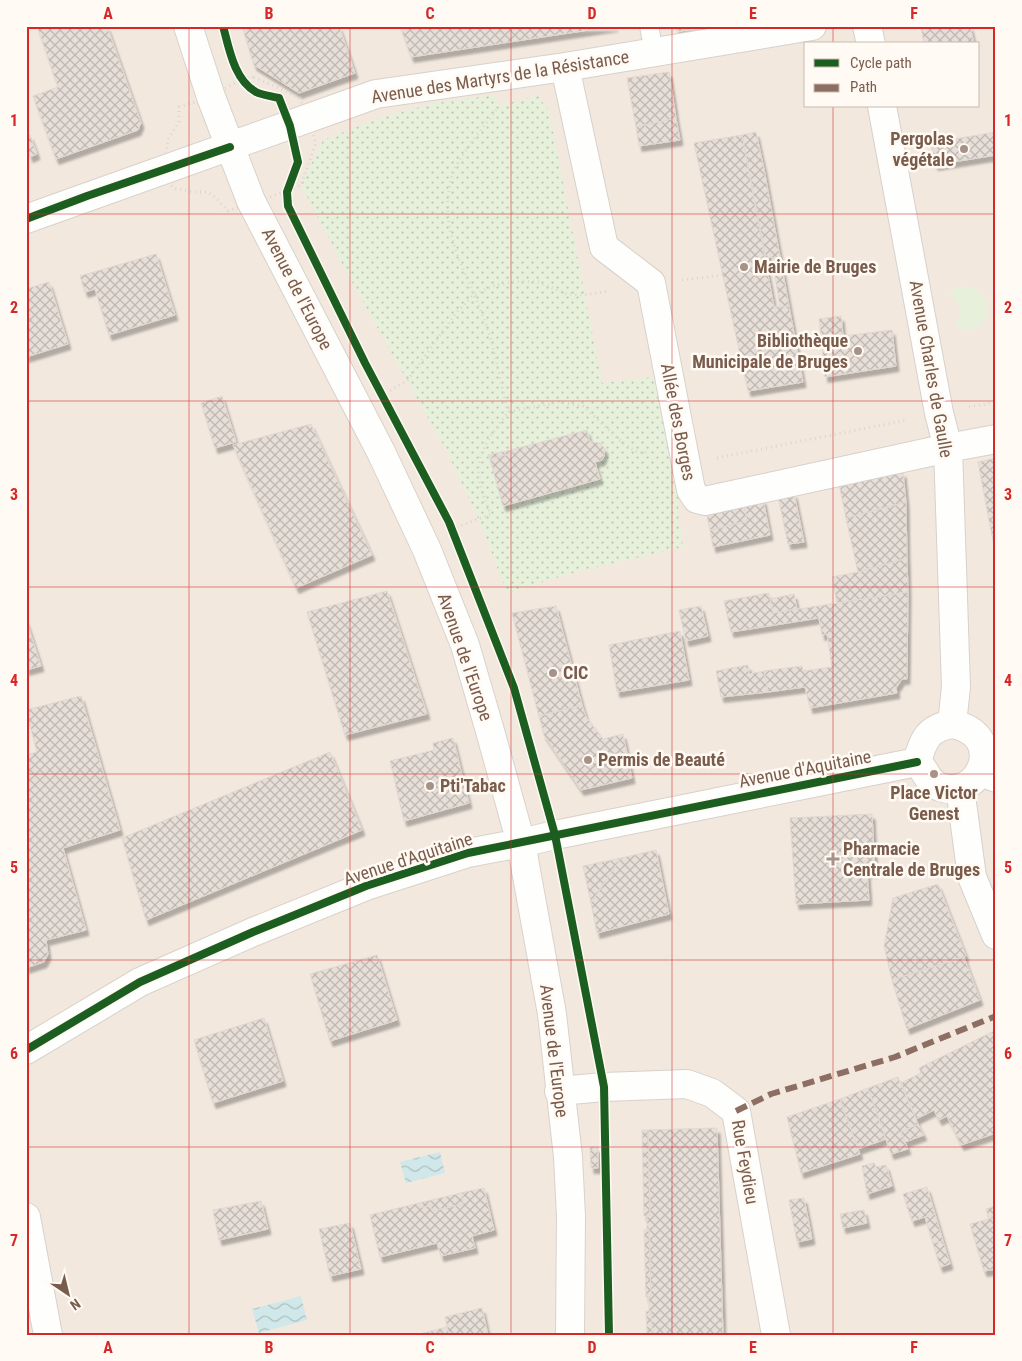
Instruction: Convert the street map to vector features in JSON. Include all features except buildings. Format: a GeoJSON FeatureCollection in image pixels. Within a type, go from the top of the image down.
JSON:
{"type":"FeatureCollection","features":[{"type":"Feature","properties":{"kind":"street","name":"Avenue de l'Europe"},"geometry":{"type":"LineString","coordinates":[[188,26],[211,97],[251,201],[381,452],[427,550],[465,645],[521,844],[552,1014],[559,1091],[568,1158],[571,1216],[570,1335]]}},
{"type":"Feature","properties":{"kind":"street","name":"Avenue des Martyrs de la Résistance"},"geometry":{"type":"LineString","coordinates":[[26,219],[376,94],[565,67],[812,26]]}},
{"type":"Feature","properties":{"kind":"street"},"geometry":{"type":"LineString","coordinates":[[868,26],[871,42]]}},
{"type":"Feature","properties":{"kind":"street"},"geometry":{"type":"LineString","coordinates":[[565,67],[604,247],[651,283]]}},
{"type":"Feature","properties":{"kind":"street","name":"Avenue Charles de Gaulle"},"geometry":{"type":"LineString","coordinates":[[882,108],[939,413],[948,448],[956,687],[952,724]]}},
{"type":"Feature","properties":{"kind":"street","name":"Allée des Borges"},"geometry":{"type":"LineString","coordinates":[[651,283],[691,490],[697,498],[705,501],[996,439]]}},
{"type":"Feature","properties":{"kind":"street"},"geometry":{"type":"LineString","coordinates":[[978,782],[940,787],[931,782],[917,762],[926,737],[933,730],[952,724],[963,726],[972,731],[989,747],[978,782],[972,876],[996,935]]}},
{"type":"Feature","properties":{"kind":"street","name":"Avenue d'Aquitaine"},"geometry":{"type":"LineString","coordinates":[[26,1050],[140,982],[252,932],[366,886],[468,853],[521,844],[555,835],[917,762]]}},
{"type":"Feature","properties":{"kind":"street","name":"Rue Feydieu"},"geometry":{"type":"LineString","coordinates":[[559,1091],[604,1087],[687,1084],[712,1093],[736,1111],[776,1335]]}},
{"type":"Feature","properties":{"kind":"street"},"geometry":{"type":"LineString","coordinates":[[26,1217],[48,1335]]}},
{"type":"Feature","properties":{"kind":"lane"},"geometry":{"type":"LineString","coordinates":[[649,26],[654,52]]}},
{"type":"Feature","properties":{"kind":"path"},"geometry":{"type":"LineString","coordinates":[[238,70],[241,79],[248,85]]}},
{"type":"Feature","properties":{"kind":"path"},"geometry":{"type":"LineString","coordinates":[[508,412],[483,317],[450,237],[446,208],[452,174],[499,105],[509,75]]}},
{"type":"Feature","properties":{"kind":"path"},"geometry":{"type":"LineString","coordinates":[[288,199],[287,192],[293,177]]}},
{"type":"Feature","properties":{"kind":"path"},"geometry":{"type":"LineString","coordinates":[[382,395],[407,381],[457,312],[473,295],[496,285],[520,281],[538,282],[567,294],[585,295],[651,283],[723,276]]}},
{"type":"Feature","properties":{"kind":"path"},"geometry":{"type":"LineString","coordinates":[[378,387],[386,404]]}},
{"type":"Feature","properties":{"kind":"path"},"geometry":{"type":"LineString","coordinates":[[455,538],[450,525],[491,514],[478,475],[480,457],[489,437],[508,412],[559,402],[583,406],[625,445],[639,453],[685,457],[996,402]]}},
{"type":"Feature","properties":{"kind":"shaded area"},"geometry":{"type":"Polygon","coordinates":[[[26,26],[996,26],[996,1335],[26,1335],[26,26]]]}},
{"type":"Feature","properties":{"kind":"green space"},"geometry":{"type":"Polygon","coordinates":[[[495,95],[499,105],[538,96],[549,111],[602,383],[654,377],[666,383],[680,471],[678,513],[683,547],[576,572],[507,593],[482,527],[448,454],[347,273],[301,185],[323,140],[381,117],[436,103],[495,95]]]}},
{"type":"Feature","properties":{"kind":"green space"},"geometry":{"type":"Polygon","coordinates":[[[966,287],[976,290],[983,296],[987,313],[984,321],[978,327],[968,329],[955,327],[960,317],[960,309],[959,305],[948,294],[957,288],[966,287]]]}},
{"type":"Feature","properties":{"kind":"water"},"geometry":{"type":"Polygon","coordinates":[[[440,1152],[445,1173],[406,1183],[400,1162],[440,1152]]]}},
{"type":"Feature","properties":{"kind":"water"},"geometry":{"type":"Polygon","coordinates":[[[301,1296],[307,1320],[259,1333],[252,1309],[301,1296]]]}},
{"type":"Feature","properties":{"kind":"marked path"},"geometry":{"type":"LineString","coordinates":[[736,1111],[771,1094],[895,1057],[996,1016]]}},
{"type":"Feature","properties":{"kind":"cycle path"},"geometry":{"type":"LineString","coordinates":[[223,26],[233,63],[242,80],[256,92],[279,98],[290,126],[298,162],[287,192],[288,206],[365,363],[449,522],[514,688],[555,835],[604,1087],[609,1335]]}},
{"type":"Feature","properties":{"kind":"cycle path"},"geometry":{"type":"LineString","coordinates":[[26,219],[230,147]]}},
{"type":"Feature","properties":{"kind":"cycle path"},"geometry":{"type":"LineString","coordinates":[[26,1050],[140,982],[253,932],[366,886],[468,853],[917,762]]}},
{"type":"Feature","properties":{"kind":"place","name":"Pergolas végétale"},"geometry":{"type":"Point","coordinates":[964,149]}},
{"type":"Feature","properties":{"kind":"place","name":"Mairie de Bruges"},"geometry":{"type":"Point","coordinates":[744,267]}},
{"type":"Feature","properties":{"kind":"place","name":"Bibliothèque Municipale de Bruges"},"geometry":{"type":"Point","coordinates":[858,351]}},
{"type":"Feature","properties":{"kind":"place","name":"CIC"},"geometry":{"type":"Point","coordinates":[553,673]}},
{"type":"Feature","properties":{"kind":"place","name":"Permis de Beauté"},"geometry":{"type":"Point","coordinates":[588,760]}},
{"type":"Feature","properties":{"kind":"place","name":"Place Victor Genest"},"geometry":{"type":"Point","coordinates":[934,774]}},
{"type":"Feature","properties":{"kind":"place","name":"Pti'Tabac"},"geometry":{"type":"Point","coordinates":[430,786]}},
{"type":"Feature","properties":{"kind":"place","name":"Pharmacie Centrale de Bruges"},"geometry":{"type":"Point","coordinates":[833,859]}}]}
